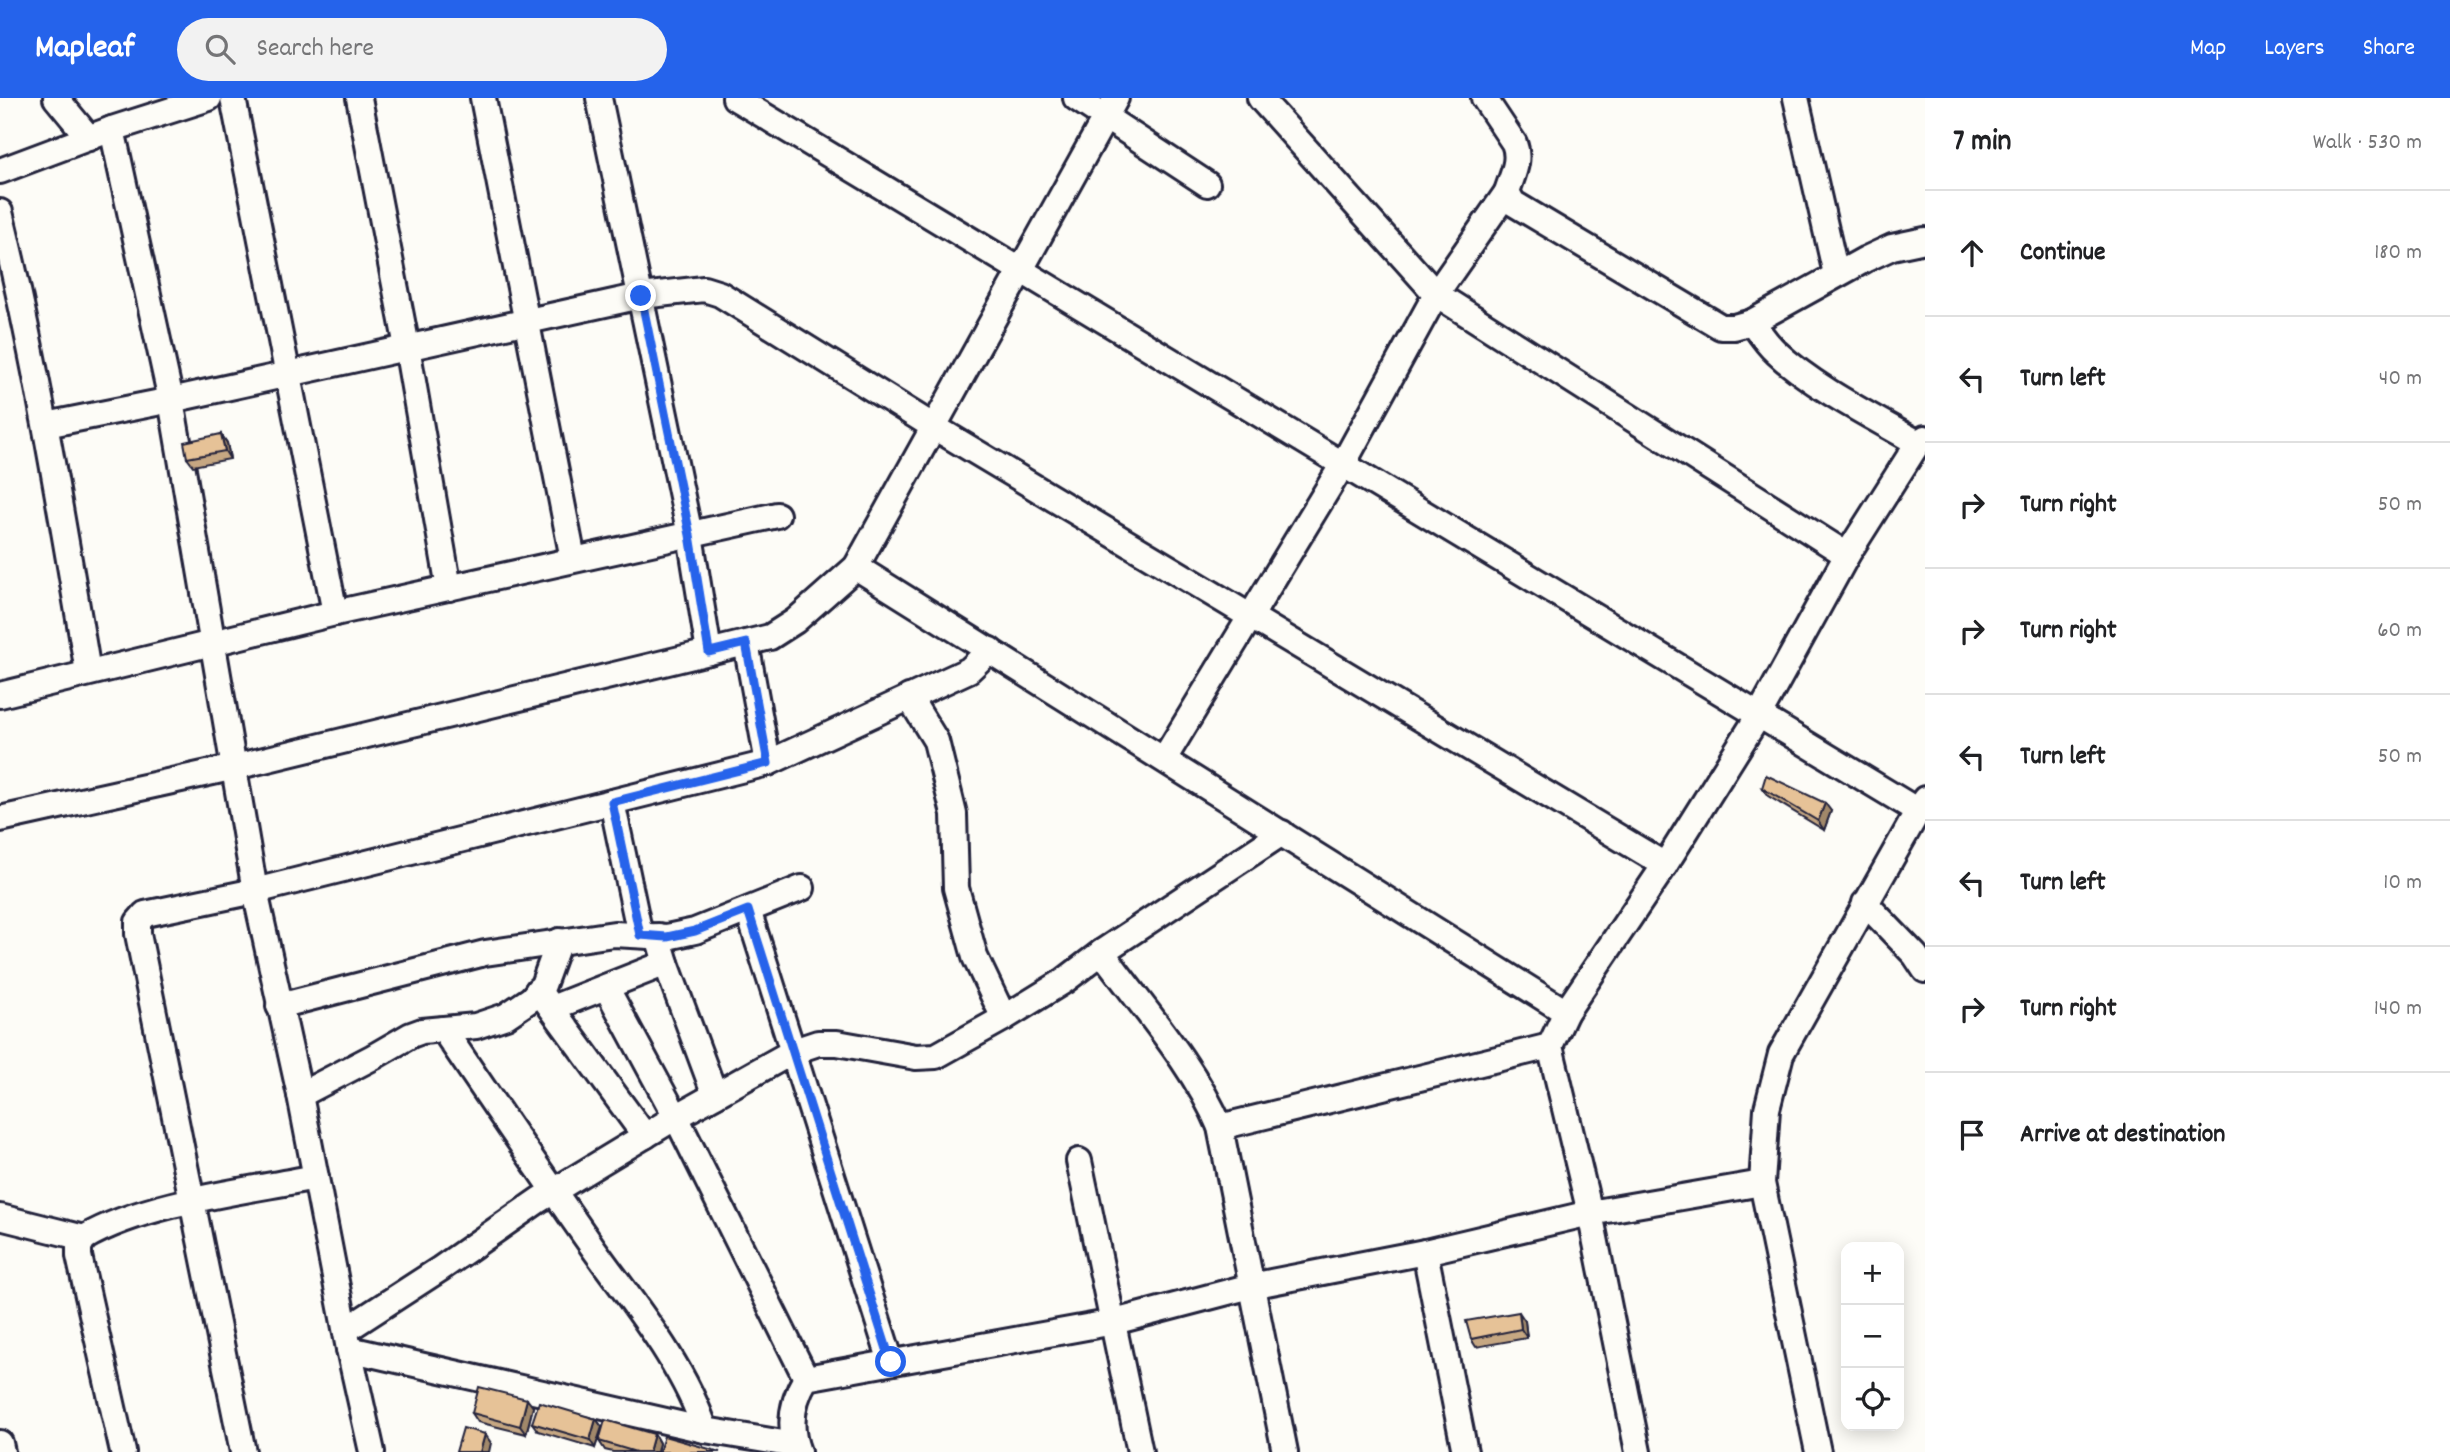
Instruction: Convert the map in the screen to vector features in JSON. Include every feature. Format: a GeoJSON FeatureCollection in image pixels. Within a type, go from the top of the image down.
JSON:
{"type":"FeatureCollection","features":[{"type":"Feature","properties":{"kind":"street"},"geometry":{"type":"LineString","coordinates":[[56,98],[100,134],[171,400],[255,891],[300,1096],[372,1452]]}},
{"type":"Feature","properties":{"kind":"street"},"geometry":{"type":"LineString","coordinates":[[0,171],[100,134],[166,104],[209,98]]}},
{"type":"Feature","properties":{"kind":"street"},"geometry":{"type":"LineString","coordinates":[[233,98],[335,613]]}},
{"type":"Feature","properties":{"kind":"street"},"geometry":{"type":"LineString","coordinates":[[359,98],[407,347],[449,588]]}},
{"type":"Feature","properties":{"kind":"street"},"geometry":{"type":"LineString","coordinates":[[483,98],[573,559]]}},
{"type":"Feature","properties":{"kind":"street"},"geometry":{"type":"LineString","coordinates":[[598,98],[690,535],[709,652]]}},
{"type":"Feature","properties":{"kind":"street"},"geometry":{"type":"LineString","coordinates":[[735,98],[1759,715],[1922,805],[1781,1054],[1771,1088],[1764,1129],[1762,1183],[1818,1452]]}},
{"type":"Feature","properties":{"kind":"street"},"geometry":{"type":"LineString","coordinates":[[1076,98],[1110,107],[1207,184]]}},
{"type":"Feature","properties":{"kind":"street"},"geometry":{"type":"LineString","coordinates":[[1260,98],[1436,294],[1847,555]]}},
{"type":"Feature","properties":{"kind":"street"},"geometry":{"type":"LineString","coordinates":[[1164,759],[1343,464],[1436,294],[1507,192],[1518,158],[1517,151],[1483,98]]}},
{"type":"Feature","properties":{"kind":"street"},"geometry":{"type":"LineString","coordinates":[[1796,98],[1836,274]]}},
{"type":"Feature","properties":{"kind":"street"},"geometry":{"type":"LineString","coordinates":[[0,819],[235,767],[746,643],[770,637],[795,621],[856,567],[1110,107]]}},
{"type":"Feature","properties":{"kind":"street"},"geometry":{"type":"LineString","coordinates":[[1507,192],[1513,203],[1721,327],[1752,322],[1836,274],[1892,247],[1925,240]]}},
{"type":"Feature","properties":{"kind":"street"},"geometry":{"type":"LineString","coordinates":[[0,212],[23,307],[46,425],[88,672]]}},
{"type":"Feature","properties":{"kind":"street"},"geometry":{"type":"LineString","coordinates":[[46,425],[641,296],[704,289],[720,294],[934,427],[1665,864]]}},
{"type":"Feature","properties":{"kind":"street"},"geometry":{"type":"LineString","coordinates":[[1638,1452],[1590,1213],[1550,1046],[1566,1012],[1665,864],[1759,715],[1847,555],[1922,441],[1848,403],[1800,372],[1775,351],[1752,322]]}},
{"type":"Feature","properties":{"kind":"street"},"geometry":{"type":"LineString","coordinates":[[0,695],[335,613],[778,515]]}},
{"type":"Feature","properties":{"kind":"street"},"geometry":{"type":"LineString","coordinates":[[856,567],[1566,1012]]}},
{"type":"Feature","properties":{"kind":"street"},"geometry":{"type":"LineString","coordinates":[[746,643],[768,763]]}},
{"type":"Feature","properties":{"kind":"street"},"geometry":{"type":"LineString","coordinates":[[243,1452],[138,934],[138,922],[145,914],[255,891],[768,763],[969,670],[990,650]]}},
{"type":"Feature","properties":{"kind":"street"},"geometry":{"type":"LineString","coordinates":[[909,697],[936,741],[954,814],[957,888],[975,957],[1004,1018]]}},
{"type":"Feature","properties":{"kind":"street"},"geometry":{"type":"LineString","coordinates":[[612,802],[649,936],[666,963],[715,1095]]}},
{"type":"Feature","properties":{"kind":"street"},"geometry":{"type":"LineString","coordinates":[[348,1339],[440,1269],[554,1191],[676,1117],[794,1051],[818,1043],[837,1043],[916,1057],[936,1056],[1064,981],[1102,952],[1282,833]]}},
{"type":"Feature","properties":{"kind":"street"},"geometry":{"type":"LineString","coordinates":[[279,1006],[485,953],[614,934],[667,937],[695,931],[802,888]]}},
{"type":"Feature","properties":{"kind":"street"},"geometry":{"type":"LineString","coordinates":[[1865,902],[1925,970]]}},
{"type":"Feature","properties":{"kind":"street"},"geometry":{"type":"LineString","coordinates":[[748,910],[891,1362]]}},
{"type":"Feature","properties":{"kind":"street"},"geometry":{"type":"LineString","coordinates":[[559,941],[543,985],[545,999],[645,1136]]}},
{"type":"Feature","properties":{"kind":"street"},"geometry":{"type":"LineString","coordinates":[[1102,952],[1196,1080],[1220,1127],[1285,1452]]}},
{"type":"Feature","properties":{"kind":"street"},"geometry":{"type":"LineString","coordinates":[[300,1096],[411,1035],[476,1026],[506,1016],[531,999],[545,999],[606,987],[666,963]]}},
{"type":"Feature","properties":{"kind":"street"},"geometry":{"type":"LineString","coordinates":[[606,987],[676,1117],[806,1378]]}},
{"type":"Feature","properties":{"kind":"street"},"geometry":{"type":"LineString","coordinates":[[443,1029],[681,1376],[698,1409],[705,1430]]}},
{"type":"Feature","properties":{"kind":"street"},"geometry":{"type":"LineString","coordinates":[[1220,1127],[1550,1046]]}},
{"type":"Feature","properties":{"kind":"street"},"geometry":{"type":"LineString","coordinates":[[1079,1161],[1140,1452]]}},
{"type":"Feature","properties":{"kind":"street"},"geometry":{"type":"LineString","coordinates":[[0,1217],[84,1238],[133,1217],[192,1201],[316,1177]]}},
{"type":"Feature","properties":{"kind":"street"},"geometry":{"type":"LineString","coordinates":[[348,1339],[705,1430],[797,1448],[792,1415],[796,1395],[806,1378],[1114,1322],[1251,1286],[1425,1252],[1590,1213],[1762,1183]]}},
{"type":"Feature","properties":{"kind":"street"},"geometry":{"type":"LineString","coordinates":[[84,1238],[79,1247],[79,1256],[122,1452]]}},
{"type":"Feature","properties":{"kind":"street"},"geometry":{"type":"LineString","coordinates":[[1425,1252],[1465,1452]]}},
{"type":"Feature","properties":{"kind":"building"},"geometry":{"type":"Polygon","coordinates":[[[221,434],[225,451],[187,458],[184,442],[221,434]]]}},
{"type":"Feature","properties":{"kind":"building"},"geometry":{"type":"Polygon","coordinates":[[[1766,775],[1825,803],[1818,821],[1762,788],[1766,775]]]}},
{"type":"Feature","properties":{"kind":"building"},"geometry":{"type":"Polygon","coordinates":[[[1519,1312],[1521,1329],[1471,1339],[1466,1321],[1519,1312]]]}},
{"type":"Feature","properties":{"kind":"building"},"geometry":{"type":"Polygon","coordinates":[[[479,1387],[527,1399],[520,1426],[472,1413],[479,1387]]]}},
{"type":"Feature","properties":{"kind":"building"},"geometry":{"type":"Polygon","coordinates":[[[539,1402],[596,1419],[590,1440],[532,1423],[539,1402]]]}},
{"type":"Feature","properties":{"kind":"building"},"geometry":{"type":"Polygon","coordinates":[[[605,1420],[654,1434],[649,1452],[636,1452],[599,1441],[605,1420]]]}},
{"type":"Feature","properties":{"kind":"building"},"geometry":{"type":"Polygon","coordinates":[[[463,1428],[485,1434],[480,1452],[456,1452],[463,1428]]]}},
{"type":"Feature","properties":{"kind":"building"},"geometry":{"type":"Polygon","coordinates":[[[664,1436],[720,1452],[659,1452],[664,1436]]]}},
{"type":"Feature","properties":{"kind":"route"},"geometry":{"type":"LineString","coordinates":[[641,296],[690,535],[709,652],[746,643],[768,763],[612,802],[640,935],[667,937],[695,931],[748,910],[891,1362]]}}]}
